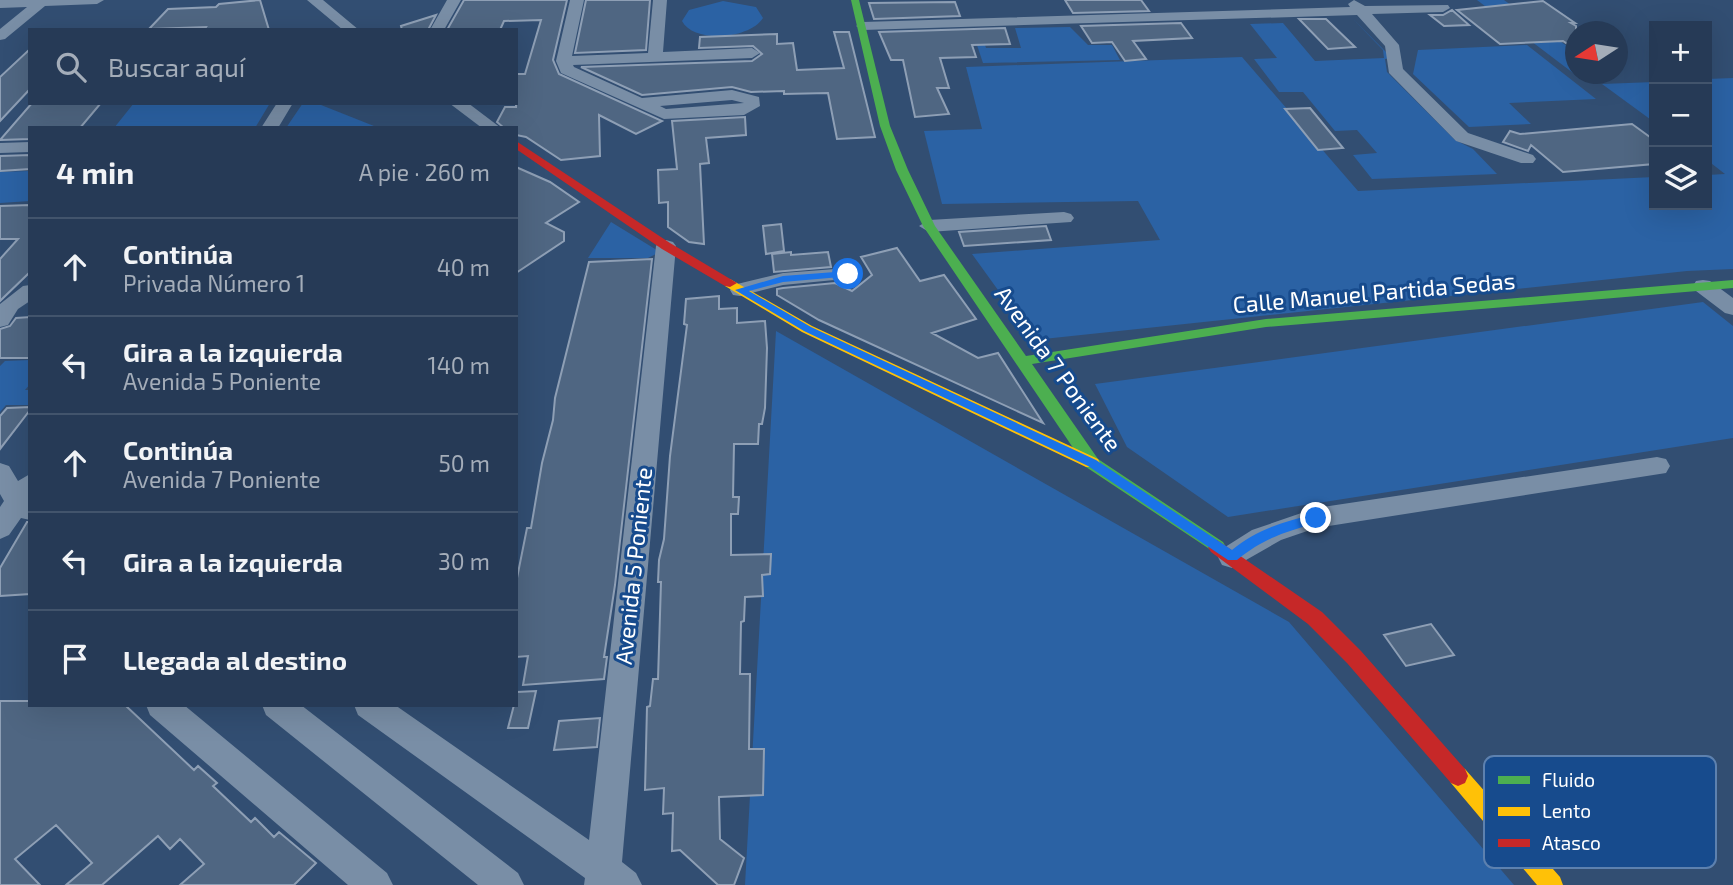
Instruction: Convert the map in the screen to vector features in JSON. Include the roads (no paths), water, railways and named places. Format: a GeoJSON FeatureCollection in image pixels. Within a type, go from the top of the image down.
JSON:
{"type":"FeatureCollection","features":[{"type":"Feature","properties":{"kind":"street"},"geometry":{"type":"LineString","coordinates":[[0,4],[97,0]]}},
{"type":"Feature","properties":{"kind":"street"},"geometry":{"type":"LineString","coordinates":[[314,0],[349,28]]}},
{"type":"Feature","properties":{"kind":"street"},"geometry":{"type":"LineString","coordinates":[[438,28],[454,0]]}},
{"type":"Feature","properties":{"kind":"street"},"geometry":{"type":"LineString","coordinates":[[578,0],[564,61],[567,70],[640,103],[732,95],[745,103]]}},
{"type":"Feature","properties":{"kind":"street"},"geometry":{"type":"LineString","coordinates":[[655,57],[660,0]]}},
{"type":"Feature","properties":{"kind":"street","name":"Avenida 7 Poniente"},"geometry":{"type":"LineString","coordinates":[[855,0],[881,113],[911,190],[929,226],[1092,463],[1277,588],[1325,628],[1484,808]]}},
{"type":"Feature","properties":{"kind":"street"},"geometry":{"type":"LineString","coordinates":[[0,36],[43,1]]}},
{"type":"Feature","properties":{"kind":"street"},"geometry":{"type":"LineString","coordinates":[[1356,5],[1392,46],[1395,70],[1462,137],[1527,159]]}},
{"type":"Feature","properties":{"kind":"street"},"geometry":{"type":"LineString","coordinates":[[863,26],[1356,5],[1443,8]]}},
{"type":"Feature","properties":{"kind":"street"},"geometry":{"type":"LineString","coordinates":[[321,28],[326,12]]}},
{"type":"Feature","properties":{"kind":"street"},"geometry":{"type":"LineString","coordinates":[[564,61],[752,53]]}},
{"type":"Feature","properties":{"kind":"street"},"geometry":{"type":"LineString","coordinates":[[270,126],[284,105]]}},
{"type":"Feature","properties":{"kind":"street"},"geometry":{"type":"LineString","coordinates":[[460,105],[490,126]]}},
{"type":"Feature","properties":{"kind":"street"},"geometry":{"type":"LineString","coordinates":[[518,145],[666,246],[807,329],[1092,463]]}},
{"type":"Feature","properties":{"kind":"street"},"geometry":{"type":"LineString","coordinates":[[0,148],[28,147]]}},
{"type":"Feature","properties":{"kind":"street"},"geometry":{"type":"LineString","coordinates":[[929,226],[1064,218]]}},
{"type":"Feature","properties":{"kind":"street","name":"Avenida 5 Poniente"},"geometry":{"type":"LineString","coordinates":[[610,880],[666,246]]}},
{"type":"Feature","properties":{"kind":"street"},"geometry":{"type":"LineString","coordinates":[[740,290],[783,279],[848,274]]}},
{"type":"Feature","properties":{"kind":"street","name":"Calle Manuel Partida Sedas"},"geometry":{"type":"LineString","coordinates":[[1022,361],[1266,323],[1733,284]]}},
{"type":"Feature","properties":{"kind":"street"},"geometry":{"type":"LineString","coordinates":[[1703,286],[1733,308]]}},
{"type":"Feature","properties":{"kind":"street"},"geometry":{"type":"LineString","coordinates":[[0,320],[11,304],[28,292]]}},
{"type":"Feature","properties":{"kind":"street"},"geometry":{"type":"LineString","coordinates":[[1233,557],[1250,542],[1277,528],[1316,518],[1657,466]]}},
{"type":"Feature","properties":{"kind":"street"},"geometry":{"type":"LineString","coordinates":[[0,528],[26,499],[11,474]]}},
{"type":"Feature","properties":{"kind":"street"},"geometry":{"type":"LineString","coordinates":[[163,707],[375,885]]}},
{"type":"Feature","properties":{"kind":"street"},"geometry":{"type":"LineString","coordinates":[[281,707],[506,885]]}},
{"type":"Feature","properties":{"kind":"street"},"geometry":{"type":"LineString","coordinates":[[372,707],[610,880]]}},
{"type":"Feature","properties":{"kind":"street","name":"Avenida 7 Poniente"},"geometry":{"type":"LineString","coordinates":[[1537,868],[1552,885]]}}]}
